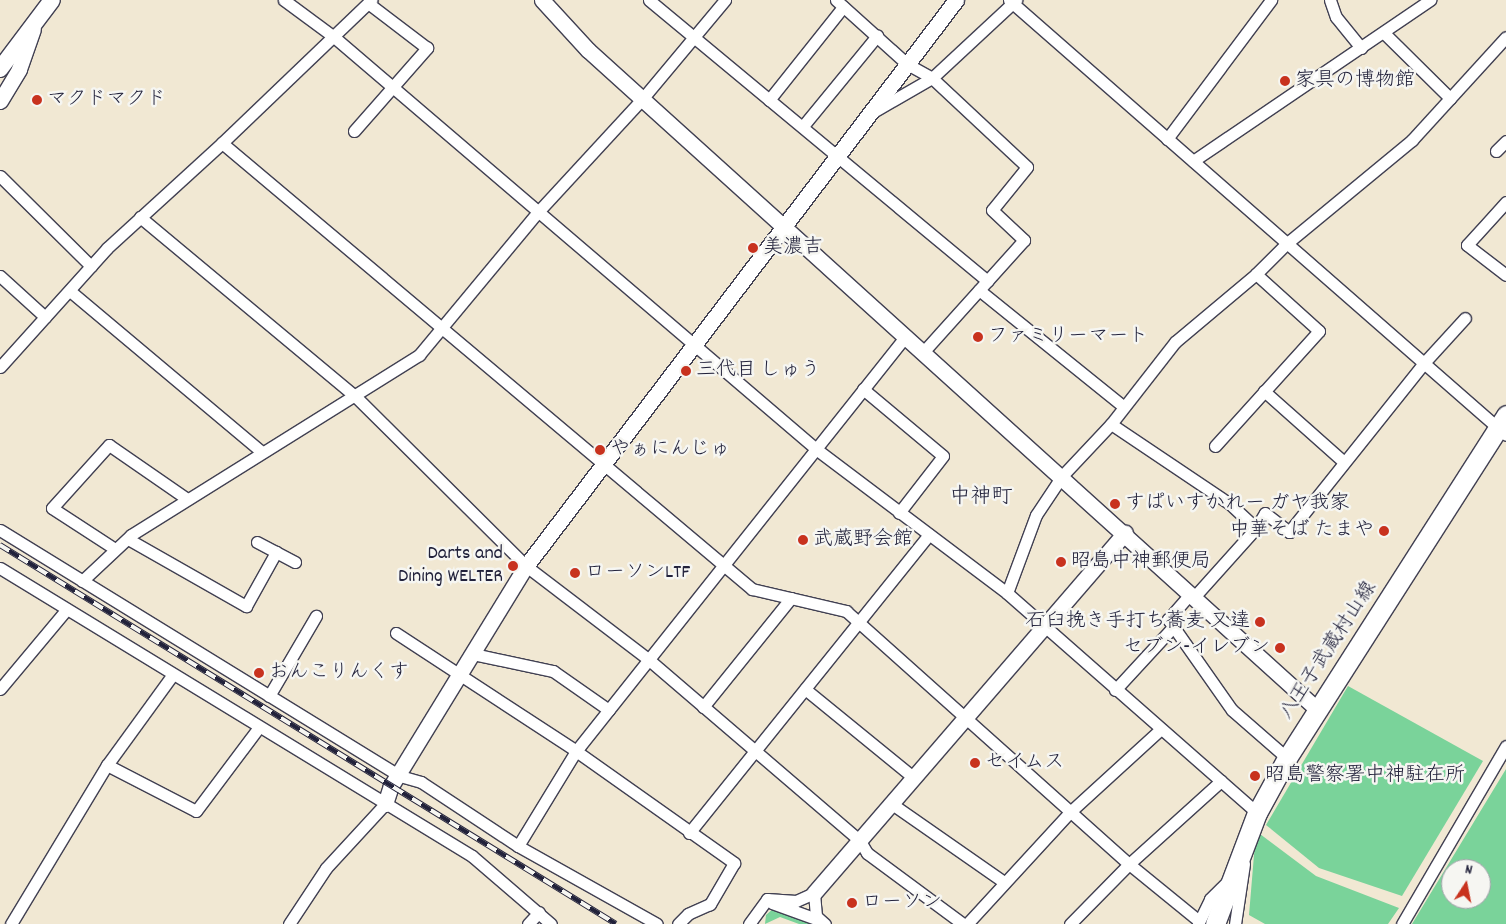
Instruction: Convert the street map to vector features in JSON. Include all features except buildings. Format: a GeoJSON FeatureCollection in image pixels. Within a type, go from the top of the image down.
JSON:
{"type":"FeatureCollection","features":[{"type":"Feature","properties":{"kind":"main road"},"geometry":{"type":"LineString","coordinates":[[0,69],[52,0]]}},
{"type":"Feature","properties":{"kind":"main road","name":"八王子武蔵村山線"},"geometry":{"type":"LineString","coordinates":[[1204,923],[1232,877],[1257,813],[1287,758],[1503,426]]}},
{"type":"Feature","properties":{"kind":"street"},"geometry":{"type":"LineString","coordinates":[[284,0],[334,37],[390,89],[816,449],[1007,593],[1257,813]]}},
{"type":"Feature","properties":{"kind":"street"},"geometry":{"type":"LineString","coordinates":[[542,0],[588,50],[783,224],[905,337],[1062,476],[1318,710]]}},
{"type":"Feature","properties":{"kind":"street"},"geometry":{"type":"LineString","coordinates":[[649,0],[691,38],[803,126],[836,158],[987,281]]}},
{"type":"Feature","properties":{"kind":"street"},"geometry":{"type":"LineString","coordinates":[[82,581],[115,549],[186,499],[419,355],[537,213],[643,98],[691,38],[725,0]]}},
{"type":"Feature","properties":{"kind":"street"},"geometry":{"type":"LineString","coordinates":[[289,924],[326,868],[385,804],[388,792],[400,776],[526,566],[783,224],[874,112],[907,64],[956,0]]}},
{"type":"Feature","properties":{"kind":"street"},"geometry":{"type":"LineString","coordinates":[[1167,139],[1271,0]]}},
{"type":"Feature","properties":{"kind":"street"},"geometry":{"type":"LineString","coordinates":[[1330,0],[1336,16],[1362,48]]}},
{"type":"Feature","properties":{"kind":"street"},"geometry":{"type":"LineString","coordinates":[[1193,162],[1430,0]]}},
{"type":"Feature","properties":{"kind":"street"},"geometry":{"type":"LineString","coordinates":[[0,367],[91,266],[140,217],[222,143],[334,37],[369,1],[426,48],[354,132]]}},
{"type":"Feature","properties":{"kind":"street"},"geometry":{"type":"LineString","coordinates":[[874,112],[932,78],[1013,1],[1423,364],[1503,426]]}},
{"type":"Feature","properties":{"kind":"street"},"geometry":{"type":"LineString","coordinates":[[769,100],[840,3],[907,64],[932,78],[1027,167],[992,210],[1024,240],[923,352]]}},
{"type":"Feature","properties":{"kind":"street"},"geometry":{"type":"LineString","coordinates":[[0,58],[35,23]]}},
{"type":"Feature","properties":{"kind":"street"},"geometry":{"type":"LineString","coordinates":[[0,101],[19,69],[35,23]]}},
{"type":"Feature","properties":{"kind":"street"},"geometry":{"type":"LineString","coordinates":[[1384,33],[1450,98]]}},
{"type":"Feature","properties":{"kind":"street"},"geometry":{"type":"LineString","coordinates":[[803,126],[877,36]]}},
{"type":"Feature","properties":{"kind":"street"},"geometry":{"type":"LineString","coordinates":[[1007,593],[1036,515],[1062,476],[1110,424],[1175,342],[1256,274],[1286,244],[1412,140],[1506,37]]}},
{"type":"Feature","properties":{"kind":"street"},"geometry":{"type":"LineString","coordinates":[[1496,151],[1506,141]]}},
{"type":"Feature","properties":{"kind":"street"},"geometry":{"type":"LineString","coordinates":[[222,143],[752,589],[846,611],[1129,864],[1204,923]]}},
{"type":"Feature","properties":{"kind":"street"},"geometry":{"type":"LineString","coordinates":[[0,176],[91,266]]}},
{"type":"Feature","properties":{"kind":"street"},"geometry":{"type":"LineString","coordinates":[[1506,202],[1467,245],[1506,275]]}},
{"type":"Feature","properties":{"kind":"street"},"geometry":{"type":"LineString","coordinates":[[140,217],[354,396],[526,566],[648,660],[860,841],[867,853],[963,924]]}},
{"type":"Feature","properties":{"kind":"street"},"geometry":{"type":"LineString","coordinates":[[1215,446],[1319,331],[1256,274]]}},
{"type":"Feature","properties":{"kind":"street"},"geometry":{"type":"LineString","coordinates":[[0,276],[45,317]]}},
{"type":"Feature","properties":{"kind":"street"},"geometry":{"type":"LineString","coordinates":[[979,290],[1124,407]]}},
{"type":"Feature","properties":{"kind":"street"},"geometry":{"type":"LineString","coordinates":[[70,291],[262,452]]}},
{"type":"Feature","properties":{"kind":"street"},"geometry":{"type":"LineString","coordinates":[[1287,758],[1232,710],[1168,619],[1256,528],[1265,513],[1289,532],[1423,364],[1465,318]]}},
{"type":"Feature","properties":{"kind":"street"},"geometry":{"type":"LineString","coordinates":[[518,846],[576,751],[905,337]]}},
{"type":"Feature","properties":{"kind":"street"},"geometry":{"type":"LineString","coordinates":[[863,389],[943,456],[899,512]]}},
{"type":"Feature","properties":{"kind":"street"},"geometry":{"type":"LineString","coordinates":[[1264,391],[1344,462]]}},
{"type":"Feature","properties":{"kind":"street"},"geometry":{"type":"LineString","coordinates":[[1110,424],[1230,504],[1256,528]]}},
{"type":"Feature","properties":{"kind":"street"},"geometry":{"type":"LineString","coordinates":[[115,549],[52,508],[109,445],[186,499]]}},
{"type":"Feature","properties":{"kind":"street"},"geometry":{"type":"LineString","coordinates":[[0,530],[400,776],[421,782],[518,846],[657,924]]}},
{"type":"Feature","properties":{"kind":"street"},"geometry":{"type":"LineString","coordinates":[[749,924],[760,904],[767,899],[796,901],[814,894],[1125,533]]}},
{"type":"Feature","properties":{"kind":"street"},"geometry":{"type":"LineString","coordinates":[[689,833],[929,535]]}},
{"type":"Feature","properties":{"kind":"street"},"geometry":{"type":"LineString","coordinates":[[128,539],[246,606],[276,552]]}},
{"type":"Feature","properties":{"kind":"street"},"geometry":{"type":"LineString","coordinates":[[257,542],[295,562]]}},
{"type":"Feature","properties":{"kind":"street"},"geometry":{"type":"LineString","coordinates":[[0,568],[472,856],[540,912],[551,924]]}},
{"type":"Feature","properties":{"kind":"street"},"geometry":{"type":"LineString","coordinates":[[703,707],[791,598]]}},
{"type":"Feature","properties":{"kind":"street"},"geometry":{"type":"LineString","coordinates":[[0,689],[67,609]]}},
{"type":"Feature","properties":{"kind":"street"},"geometry":{"type":"LineString","coordinates":[[269,696],[316,616]]}},
{"type":"Feature","properties":{"kind":"street"},"geometry":{"type":"LineString","coordinates":[[1115,690],[1174,626]]}},
{"type":"Feature","properties":{"kind":"street"},"geometry":{"type":"LineString","coordinates":[[396,633],[576,751],[689,833],[734,863],[710,904],[688,914],[678,924]]}},
{"type":"Feature","properties":{"kind":"street"},"geometry":{"type":"LineString","coordinates":[[473,654],[553,671],[608,710]]}},
{"type":"Feature","properties":{"kind":"street"},"geometry":{"type":"LineString","coordinates":[[11,924],[107,765],[173,674]]}},
{"type":"Feature","properties":{"kind":"street"},"geometry":{"type":"LineString","coordinates":[[805,689],[914,778]]}},
{"type":"Feature","properties":{"kind":"street"},"geometry":{"type":"LineString","coordinates":[[107,765],[196,811],[259,727]]}},
{"type":"Feature","properties":{"kind":"street"},"geometry":{"type":"LineString","coordinates":[[968,924],[1004,882],[1070,812],[1161,730]]}},
{"type":"Feature","properties":{"kind":"street"},"geometry":{"type":"LineString","coordinates":[[1402,924],[1506,746]]}},
{"type":"Feature","properties":{"kind":"street"},"geometry":{"type":"LineString","coordinates":[[1070,924],[1129,864],[1221,781]]}},
{"type":"Feature","properties":{"kind":"street"},"geometry":{"type":"LineString","coordinates":[[892,804],[1004,882]]}},
{"type":"Feature","properties":{"kind":"street"},"geometry":{"type":"LineString","coordinates":[[1248,835],[1236,921],[1249,924]]}},
{"type":"Feature","properties":{"kind":"street"},"geometry":{"type":"LineString","coordinates":[[814,894],[815,911],[822,922]]}},
{"type":"Feature","properties":{"kind":"street"},"geometry":{"type":"LineString","coordinates":[[760,904],[772,903],[822,922]]}},
{"type":"Feature","properties":{"kind":"street"},"geometry":{"type":"LineString","coordinates":[[528,924],[540,912]]}},
{"type":"Feature","properties":{"kind":"green space"},"geometry":{"type":"Polygon","coordinates":[[[1348,686],[1483,761],[1402,896],[1319,868],[1266,825],[1348,686]]]}},
{"type":"Feature","properties":{"kind":"green space"},"geometry":{"type":"Polygon","coordinates":[[[1506,769],[1506,924],[1412,924],[1441,876],[1441,909],[1491,909],[1491,859],[1451,859],[1506,769]]]}},
{"type":"Feature","properties":{"kind":"green space"},"geometry":{"type":"Polygon","coordinates":[[[1260,834],[1316,876],[1399,908],[1388,924],[1265,924],[1249,915],[1255,843],[1260,834]]]}},
{"type":"Feature","properties":{"kind":"green space"},"geometry":{"type":"Polygon","coordinates":[[[774,908],[811,920],[812,924],[799,924],[780,917],[765,924],[766,915],[774,908]]]}},
{"type":"Feature","properties":{"kind":"railway"},"geometry":{"type":"LineString","coordinates":[[0,545],[616,924]]}},
{"type":"Feature","properties":{"kind":"place","name":"家具の博物館"},"geometry":{"type":"Point","coordinates":[1285,81]}},
{"type":"Feature","properties":{"kind":"place","name":"マクドマクド"},"geometry":{"type":"Point","coordinates":[37,100]}},
{"type":"Feature","properties":{"kind":"place","name":"美濃吉"},"geometry":{"type":"Point","coordinates":[753,248]}},
{"type":"Feature","properties":{"kind":"place","name":"ファミリーマート"},"geometry":{"type":"Point","coordinates":[978,337]}},
{"type":"Feature","properties":{"kind":"place","name":"三代目 しゅう"},"geometry":{"type":"Point","coordinates":[686,371]}},
{"type":"Feature","properties":{"kind":"place","name":"やぁにんじゅ"},"geometry":{"type":"Point","coordinates":[600,450]}},
{"type":"Feature","properties":{"kind":"place","name":"すぱいすかれー ガヤ我家"},"geometry":{"type":"Point","coordinates":[1115,504]}},
{"type":"Feature","properties":{"kind":"place","name":"中華そば たまや"},"geometry":{"type":"Point","coordinates":[1384,531]}},
{"type":"Feature","properties":{"kind":"place","name":"武蔵野会館"},"geometry":{"type":"Point","coordinates":[803,540]}},
{"type":"Feature","properties":{"kind":"place","name":"昭島中神郵便局"},"geometry":{"type":"Point","coordinates":[1061,562]}},
{"type":"Feature","properties":{"kind":"place","name":"Darts and Dining WELTER"},"geometry":{"type":"Point","coordinates":[513,566]}},
{"type":"Feature","properties":{"kind":"place","name":"ローソンLTF"},"geometry":{"type":"Point","coordinates":[575,573]}},
{"type":"Feature","properties":{"kind":"place","name":"石臼挽き手打ち蕎麦 又達"},"geometry":{"type":"Point","coordinates":[1260,622]}},
{"type":"Feature","properties":{"kind":"place","name":"セブン-イレブン"},"geometry":{"type":"Point","coordinates":[1280,648]}},
{"type":"Feature","properties":{"kind":"place","name":"おんこりんくす"},"geometry":{"type":"Point","coordinates":[259,673]}},
{"type":"Feature","properties":{"kind":"place","name":"セイムス"},"geometry":{"type":"Point","coordinates":[975,763]}},
{"type":"Feature","properties":{"kind":"place","name":"昭島警察署中神駐在所"},"geometry":{"type":"Point","coordinates":[1255,776]}},
{"type":"Feature","properties":{"kind":"place","name":"ローソン"},"geometry":{"type":"Point","coordinates":[852,903]}},
{"type":"Feature","properties":{"kind":"district","name":"中神町"},"geometry":{"type":"Point","coordinates":[981,498]}}]}
